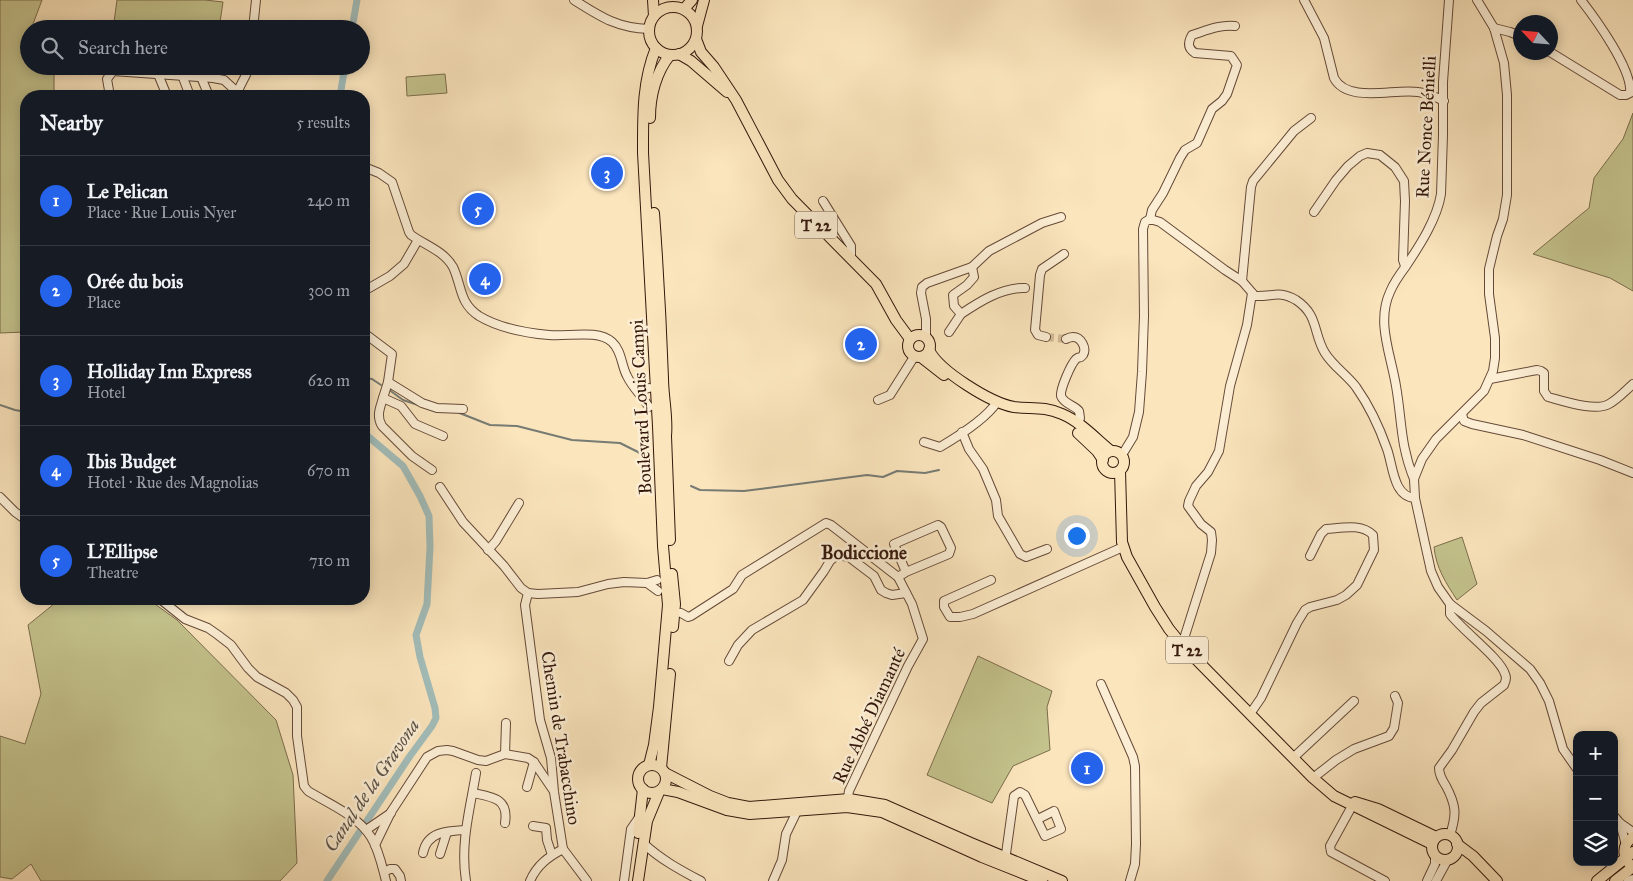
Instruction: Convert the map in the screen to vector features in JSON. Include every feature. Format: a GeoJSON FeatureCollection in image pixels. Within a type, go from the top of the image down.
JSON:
{"type":"FeatureCollection","features":[{"type":"Feature","properties":{"kind":"main road"},"geometry":{"type":"LineString","coordinates":[[653,0],[654,16],[649,29],[649,36],[660,51],[675,54],[689,49],[696,39],[694,19],[676,5]]}},
{"type":"Feature","properties":{"kind":"main road"},"geometry":{"type":"LineString","coordinates":[[654,16],[663,8],[692,0]]}},
{"type":"Feature","properties":{"kind":"main road"},"geometry":{"type":"LineString","coordinates":[[696,26],[704,0]]}},
{"type":"Feature","properties":{"kind":"main road","name":"T 22"},"geometry":{"type":"LineString","coordinates":[[696,39],[701,52],[714,67],[736,100],[778,180],[792,199],[876,284],[896,320],[910,339]]}},
{"type":"Feature","properties":{"kind":"main road","name":"Boulevard Louis Campi"},"geometry":{"type":"LineString","coordinates":[[649,765],[654,745],[662,682],[668,605],[663,546],[643,153],[645,90],[650,62],[656,48]]}},
{"type":"Feature","properties":{"kind":"main road","name":"T 22"},"geometry":{"type":"LineString","coordinates":[[675,54],[691,61],[736,100]]}},
{"type":"Feature","properties":{"kind":"main road","name":"Boulevard Louis Campi"},"geometry":{"type":"LineString","coordinates":[[663,770],[675,604],[670,556],[667,426],[663,396],[650,110],[661,66],[675,54]]}},
{"type":"Feature","properties":{"kind":"main road"},"geometry":{"type":"LineString","coordinates":[[921,355],[929,343],[926,338],[919,335],[910,339],[907,345],[908,348],[921,355],[934,358],[995,405],[1012,411],[1042,414],[1062,421],[1086,439],[1109,472],[1120,471],[1124,462],[1122,455],[1111,451],[1063,414],[1040,408],[995,405]]}},
{"type":"Feature","properties":{"kind":"main road"},"geometry":{"type":"LineString","coordinates":[[1102,460],[1111,451]]}},
{"type":"Feature","properties":{"kind":"main road","name":"T 22"},"geometry":{"type":"LineString","coordinates":[[1120,471],[1123,547],[1155,606],[1182,645],[1313,778],[1334,796],[1352,806],[1434,841]]}},
{"type":"Feature","properties":{"kind":"main road"},"geometry":{"type":"LineString","coordinates":[[799,807],[750,814],[727,810],[678,792],[660,790],[650,793],[643,790],[639,784],[639,774],[641,770],[649,765],[657,766],[710,796],[728,803],[749,807],[799,807],[847,804],[882,812],[1005,861],[1062,881]]}},
{"type":"Feature","properties":{"kind":"main road"},"geometry":{"type":"LineString","coordinates":[[638,881],[647,821],[660,790],[666,781],[663,770]]}},
{"type":"Feature","properties":{"kind":"main road","name":"T 22"},"geometry":{"type":"LineString","coordinates":[[1327,789],[1360,804],[1378,809],[1434,841]]}},
{"type":"Feature","properties":{"kind":"main road"},"geometry":{"type":"LineString","coordinates":[[632,881],[643,790]]}},
{"type":"Feature","properties":{"kind":"main road"},"geometry":{"type":"LineString","coordinates":[[1478,861],[1441,859],[1435,855],[1433,850],[1434,841],[1441,834],[1450,835],[1458,844],[1478,861],[1498,881]]}},
{"type":"Feature","properties":{"kind":"main road"},"geometry":{"type":"LineString","coordinates":[[1450,858],[1457,851],[1458,844]]}},
{"type":"Feature","properties":{"kind":"main road"},"geometry":{"type":"LineString","coordinates":[[1615,881],[1633,867],[1629,848]]}},
{"type":"Feature","properties":{"kind":"main road"},"geometry":{"type":"LineString","coordinates":[[1597,881],[1629,848]]}},
{"type":"Feature","properties":{"kind":"main road"},"geometry":{"type":"LineString","coordinates":[[1005,861],[1031,878],[1042,881]]}},
{"type":"Feature","properties":{"kind":"street"},"geometry":{"type":"LineString","coordinates":[[254,20],[256,0]]}},
{"type":"Feature","properties":{"kind":"street"},"geometry":{"type":"LineString","coordinates":[[574,0],[598,16],[617,25],[649,29]]}},
{"type":"Feature","properties":{"kind":"street"},"geometry":{"type":"LineString","coordinates":[[1304,0],[1324,38],[1337,84],[1354,92],[1417,91],[1435,96],[1444,101]]}},
{"type":"Feature","properties":{"kind":"street","name":"Rue Nonce Bénielli"},"geometry":{"type":"LineString","coordinates":[[1414,479],[1407,463],[1401,434],[1396,386],[1385,333],[1385,310],[1388,295],[1394,282],[1420,244],[1440,204],[1443,82],[1449,0]]}},
{"type":"Feature","properties":{"kind":"street"},"geometry":{"type":"LineString","coordinates":[[1477,0],[1494,28],[1506,77],[1507,195],[1503,219],[1496,236],[1489,269],[1490,303],[1495,338],[1494,371],[1478,398],[1436,439],[1422,459],[1414,479],[1415,498],[1431,571],[1438,587],[1450,604],[1486,631],[1530,669],[1549,701],[1563,749],[1573,763]]}},
{"type":"Feature","properties":{"kind":"street"},"geometry":{"type":"LineString","coordinates":[[1558,57],[1620,95],[1630,93],[1631,86],[1621,56],[1581,0]]}},
{"type":"Feature","properties":{"kind":"street"},"geometry":{"type":"LineString","coordinates":[[1122,455],[1133,437],[1139,412],[1144,316],[1142,229],[1145,222],[1150,218],[1152,210],[1185,150],[1197,143],[1212,109],[1227,94],[1237,65],[1231,56],[1195,53],[1190,50],[1190,39],[1192,35],[1199,32],[1228,25],[1234,26]]}},
{"type":"Feature","properties":{"kind":"street"},"geometry":{"type":"LineString","coordinates":[[1494,28],[1513,33]]}},
{"type":"Feature","properties":{"kind":"street"},"geometry":{"type":"LineString","coordinates":[[109,90],[107,79],[110,75]]}},
{"type":"Feature","properties":{"kind":"street"},"geometry":{"type":"LineString","coordinates":[[158,75],[165,90]]}},
{"type":"Feature","properties":{"kind":"street"},"geometry":{"type":"LineString","coordinates":[[188,90],[182,75],[224,80],[233,90]]}},
{"type":"Feature","properties":{"kind":"street"},"geometry":{"type":"LineString","coordinates":[[239,90],[246,75]]}},
{"type":"Feature","properties":{"kind":"street"},"geometry":{"type":"LineString","coordinates":[[202,77],[207,90]]}},
{"type":"Feature","properties":{"kind":"street"},"geometry":{"type":"LineString","coordinates":[[1242,281],[1253,181],[1294,131],[1311,118]]}},
{"type":"Feature","properties":{"kind":"street"},"geometry":{"type":"LineString","coordinates":[[1314,212],[1336,180],[1354,161],[1367,153],[1380,155],[1395,168],[1404,181],[1406,201],[1403,260],[1405,266]]}},
{"type":"Feature","properties":{"kind":"street"},"geometry":{"type":"LineString","coordinates":[[370,170],[392,182],[409,232],[446,258],[453,267],[464,301],[470,309],[479,316],[501,326],[536,334],[551,336],[602,336],[611,341],[616,347],[622,357],[626,376],[649,407]]}},
{"type":"Feature","properties":{"kind":"street"},"geometry":{"type":"LineString","coordinates":[[823,201],[851,246],[852,259]]}},
{"type":"Feature","properties":{"kind":"street"},"geometry":{"type":"LineString","coordinates":[[926,338],[926,319],[921,293],[922,288],[928,283],[972,267],[989,252],[1042,223],[1061,217]]}},
{"type":"Feature","properties":{"kind":"street"},"geometry":{"type":"LineString","coordinates":[[1150,218],[1160,222],[1242,281],[1252,294],[1259,296],[1276,294],[1287,296],[1308,310],[1314,321],[1324,352],[1356,387],[1371,415],[1388,450],[1396,484],[1406,496],[1415,498]]}},
{"type":"Feature","properties":{"kind":"street"},"geometry":{"type":"LineString","coordinates":[[370,288],[390,276],[404,264],[418,240]]}},
{"type":"Feature","properties":{"kind":"street"},"geometry":{"type":"LineString","coordinates":[[1046,338],[1035,330],[1040,275],[1042,270],[1064,254]]}},
{"type":"Feature","properties":{"kind":"street"},"geometry":{"type":"LineString","coordinates":[[961,314],[954,306],[952,295],[967,285],[974,277],[972,267]]}},
{"type":"Feature","properties":{"kind":"street"},"geometry":{"type":"LineString","coordinates":[[949,332],[961,314],[981,301],[1016,288],[1025,288]]}},
{"type":"Feature","properties":{"kind":"street"},"geometry":{"type":"LineString","coordinates":[[1182,645],[1211,552],[1212,540],[1211,532],[1201,524],[1188,506],[1196,486],[1208,472],[1219,451],[1230,386],[1252,294]]}},
{"type":"Feature","properties":{"kind":"street"},"geometry":{"type":"LineString","coordinates":[[1066,339],[1072,336],[1078,338],[1082,342],[1084,349],[1082,357],[1076,359],[1071,367],[1061,393],[1062,399],[1079,411],[1080,418],[1078,424]]}},
{"type":"Feature","properties":{"kind":"street"},"geometry":{"type":"LineString","coordinates":[[370,338],[392,354],[388,382],[378,421],[412,456],[432,470]]}},
{"type":"Feature","properties":{"kind":"street"},"geometry":{"type":"LineString","coordinates":[[878,400],[890,395],[921,355]]}},
{"type":"Feature","properties":{"kind":"street"},"geometry":{"type":"LineString","coordinates":[[1490,379],[1537,370],[1541,371],[1544,374],[1544,391],[1548,397],[1594,408],[1610,404],[1633,384]]}},
{"type":"Feature","properties":{"kind":"street"},"geometry":{"type":"LineString","coordinates":[[388,382],[422,403],[437,408],[463,409]]}},
{"type":"Feature","properties":{"kind":"street"},"geometry":{"type":"LineString","coordinates":[[638,391],[649,388]]}},
{"type":"Feature","properties":{"kind":"street"},"geometry":{"type":"LineString","coordinates":[[383,398],[400,406],[415,424],[443,436]]}},
{"type":"Feature","properties":{"kind":"street"},"geometry":{"type":"LineString","coordinates":[[924,442],[940,447],[995,405]]}},
{"type":"Feature","properties":{"kind":"street"},"geometry":{"type":"LineString","coordinates":[[1462,414],[1464,421],[1472,424],[1523,435],[1600,460],[1633,473]]}},
{"type":"Feature","properties":{"kind":"street"},"geometry":{"type":"LineString","coordinates":[[962,432],[996,500],[998,516],[1020,554],[1026,558],[1047,549]]}},
{"type":"Feature","properties":{"kind":"street"},"geometry":{"type":"LineString","coordinates":[[440,487],[463,522],[504,566],[521,588],[528,593],[578,592],[608,584],[624,582],[647,583],[657,580]]}},
{"type":"Feature","properties":{"kind":"street"},"geometry":{"type":"LineString","coordinates":[[0,497],[20,516]]}},
{"type":"Feature","properties":{"kind":"street"},"geometry":{"type":"LineString","coordinates":[[488,550],[496,541],[519,503]]}},
{"type":"Feature","properties":{"kind":"street"},"geometry":{"type":"LineString","coordinates":[[681,613],[688,617],[691,616],[732,589],[742,575],[826,523],[898,577],[906,593],[892,595],[886,593],[881,590],[874,576],[849,557],[836,556],[830,561],[803,600],[752,630],[738,645],[729,660]]}},
{"type":"Feature","properties":{"kind":"street"},"geometry":{"type":"LineString","coordinates":[[898,577],[949,554],[952,548],[941,527],[938,525],[894,544],[906,572]]}},
{"type":"Feature","properties":{"kind":"street"},"geometry":{"type":"LineString","coordinates":[[1250,714],[1261,698],[1305,610],[1337,600],[1346,595],[1357,584],[1374,550],[1373,535],[1368,530],[1359,527],[1326,529],[1321,534],[1310,556]]}},
{"type":"Feature","properties":{"kind":"street"},"geometry":{"type":"LineString","coordinates":[[991,580],[944,601],[944,607],[950,617],[960,618],[973,614],[1123,547]]}},
{"type":"Feature","properties":{"kind":"street"},"geometry":{"type":"LineString","coordinates":[[647,583],[658,591]]}},
{"type":"Feature","properties":{"kind":"street","name":"Chemin de Trabacchino"},"geometry":{"type":"LineString","coordinates":[[528,593],[525,606],[540,720],[551,758],[563,849],[586,881]]}},
{"type":"Feature","properties":{"kind":"street","name":"Rue Abbé Diamanté"},"geometry":{"type":"LineString","coordinates":[[847,804],[849,791],[908,666],[923,639],[912,604],[906,593]]}},
{"type":"Feature","properties":{"kind":"street"},"geometry":{"type":"LineString","coordinates":[[1450,604],[1450,614],[1457,624],[1499,663],[1506,675],[1504,685],[1481,703],[1474,712],[1439,768],[1439,774],[1455,808],[1450,835]]}},
{"type":"Feature","properties":{"kind":"street"},"geometry":{"type":"LineString","coordinates":[[168,605],[185,619],[208,628],[218,635],[231,645],[257,677],[286,693],[293,700],[297,707],[297,736],[304,786],[308,791],[357,821],[366,830],[375,845],[386,881]]}},
{"type":"Feature","properties":{"kind":"street"},"geometry":{"type":"LineString","coordinates":[[1477,643],[1479,636],[1486,631]]}},
{"type":"Feature","properties":{"kind":"street"},"geometry":{"type":"LineString","coordinates":[[1101,684],[1133,757],[1135,766],[1136,844],[1130,879]]}},
{"type":"Feature","properties":{"kind":"street"},"geometry":{"type":"LineString","coordinates":[[1313,778],[1354,749],[1389,736],[1394,728],[1398,703],[1395,696]]}},
{"type":"Feature","properties":{"kind":"street"},"geometry":{"type":"LineString","coordinates":[[1293,758],[1354,701]]}},
{"type":"Feature","properties":{"kind":"street"},"geometry":{"type":"LineString","coordinates":[[504,754],[506,723]]}},
{"type":"Feature","properties":{"kind":"street"},"geometry":{"type":"LineString","coordinates":[[375,845],[392,812],[427,757],[438,752],[454,751],[486,761],[504,754],[528,758],[534,762],[554,792]]}},
{"type":"Feature","properties":{"kind":"street"},"geometry":{"type":"LineString","coordinates":[[527,787],[534,762]]}},
{"type":"Feature","properties":{"kind":"street"},"geometry":{"type":"LineString","coordinates":[[466,881],[464,871],[465,830],[476,773]]}},
{"type":"Feature","properties":{"kind":"street"},"geometry":{"type":"LineString","coordinates":[[1005,861],[1014,796],[1020,792],[1025,795],[1038,819]]}},
{"type":"Feature","properties":{"kind":"street"},"geometry":{"type":"LineString","coordinates":[[473,793],[495,798],[504,807],[506,814],[505,823]]}},
{"type":"Feature","properties":{"kind":"street"},"geometry":{"type":"LineString","coordinates":[[1352,806],[1330,849],[1331,852],[1384,881]]}},
{"type":"Feature","properties":{"kind":"street"},"geometry":{"type":"LineString","coordinates":[[773,881],[782,860],[786,834],[799,807]]}},
{"type":"Feature","properties":{"kind":"street"},"geometry":{"type":"LineString","coordinates":[[366,830],[392,812]]}},
{"type":"Feature","properties":{"kind":"street"},"geometry":{"type":"LineString","coordinates":[[624,881],[631,829],[641,814]]}},
{"type":"Feature","properties":{"kind":"street"},"geometry":{"type":"LineString","coordinates":[[1618,821],[1633,832]]}},
{"type":"Feature","properties":{"kind":"street"},"geometry":{"type":"LineString","coordinates":[[1620,823],[1629,848]]}},
{"type":"Feature","properties":{"kind":"street"},"geometry":{"type":"LineString","coordinates":[[533,826],[546,828],[547,840],[552,855]]}},
{"type":"Feature","properties":{"kind":"street"},"geometry":{"type":"LineString","coordinates":[[423,853],[425,843],[429,839],[447,832],[465,830]]}},
{"type":"Feature","properties":{"kind":"street"},"geometry":{"type":"LineString","coordinates":[[440,854],[447,832]]}},
{"type":"Feature","properties":{"kind":"street"},"geometry":{"type":"LineString","coordinates":[[643,843],[651,851],[675,867],[701,881]]}},
{"type":"Feature","properties":{"kind":"street"},"geometry":{"type":"LineString","coordinates":[[530,881],[534,871],[542,862],[563,849]]}},
{"type":"Feature","properties":{"kind":"street"},"geometry":{"type":"LineString","coordinates":[[1427,881],[1435,864],[1435,855]]}},
{"type":"Feature","properties":{"kind":"street"},"geometry":{"type":"LineString","coordinates":[[1436,881],[1450,858]]}},
{"type":"Feature","properties":{"kind":"street"},"geometry":{"type":"LineString","coordinates":[[384,872],[395,869],[401,881]]}},
{"type":"Feature","properties":{"kind":"street"},"geometry":{"type":"LineString","coordinates":[[1628,881],[1633,879]]}},
{"type":"Feature","properties":{"kind":"shaded area"},"geometry":{"type":"Polygon","coordinates":[[[0,0],[42,0],[34,20],[20,20],[20,75],[54,75],[54,90],[20,90],[20,332],[0,333],[0,0]]]}},
{"type":"Feature","properties":{"kind":"shaded area"},"geometry":{"type":"Polygon","coordinates":[[[117,0],[205,0],[223,2],[220,20],[114,20],[117,0]]]}},
{"type":"Feature","properties":{"kind":"shaded area"},"geometry":{"type":"Polygon","coordinates":[[[445,74],[447,93],[407,96],[406,77],[445,74]]]}},
{"type":"Feature","properties":{"kind":"shaded area"},"geometry":{"type":"Polygon","coordinates":[[[1633,113],[1633,291],[1610,278],[1533,254],[1589,208],[1594,178],[1623,139],[1633,113]]]}},
{"type":"Feature","properties":{"kind":"shaded area"},"geometry":{"type":"Polygon","coordinates":[[[1462,537],[1477,584],[1457,600],[1439,569],[1434,547],[1462,537]]]}},
{"type":"Feature","properties":{"kind":"shaded area"},"geometry":{"type":"Polygon","coordinates":[[[53,605],[156,605],[177,620],[276,720],[293,775],[297,863],[280,881],[41,881],[31,864],[12,879],[0,877],[0,736],[25,744],[41,694],[28,625],[53,605]]]}},
{"type":"Feature","properties":{"kind":"shaded area"},"geometry":{"type":"Polygon","coordinates":[[[978,656],[1052,691],[1047,707],[1050,750],[1013,766],[992,803],[927,775],[978,656]]]}},
{"type":"Feature","properties":{"kind":"waterway","name":"Canal de la Gravona"},"geometry":{"type":"LineString","coordinates":[[354,20],[357,0]]}},
{"type":"Feature","properties":{"kind":"waterway","name":"Canal de la Gravona"},"geometry":{"type":"LineString","coordinates":[[341,90],[344,75]]}},
{"type":"Feature","properties":{"kind":"waterway"},"geometry":{"type":"LineString","coordinates":[[370,379],[381,385]]}},
{"type":"Feature","properties":{"kind":"waterway"},"geometry":{"type":"LineString","coordinates":[[388,389],[403,400],[430,409]]}},
{"type":"Feature","properties":{"kind":"waterway"},"geometry":{"type":"LineString","coordinates":[[0,405],[20,411]]}},
{"type":"Feature","properties":{"kind":"waterway"},"geometry":{"type":"LineString","coordinates":[[457,412],[490,425],[517,426],[572,440],[620,443],[640,453]]}},
{"type":"Feature","properties":{"kind":"waterway","name":"Canal de la Gravona"},"geometry":{"type":"LineString","coordinates":[[327,881],[436,718],[416,635],[427,604],[430,547],[429,516],[403,466],[370,438]]}},
{"type":"Feature","properties":{"kind":"waterway"},"geometry":{"type":"LineString","coordinates":[[691,486],[700,490],[744,491],[867,475],[883,477],[897,471],[925,473],[939,470]]}},
{"type":"Feature","properties":{"kind":"tunnel"},"geometry":{"type":"LineString","coordinates":[[1046,337],[1066,339]]}},
{"type":"Feature","properties":{"kind":"place","name":"Holliday Inn Express"},"geometry":{"type":"Point","coordinates":[607,173]}},
{"type":"Feature","properties":{"kind":"place","name":"L'Ellipse"},"geometry":{"type":"Point","coordinates":[478,209]}},
{"type":"Feature","properties":{"kind":"place","name":"Ibis Budget"},"geometry":{"type":"Point","coordinates":[485,279]}},
{"type":"Feature","properties":{"kind":"place","name":"Orée du bois"},"geometry":{"type":"Point","coordinates":[861,344]}},
{"type":"Feature","properties":{"kind":"place","name":"Le Pelican"},"geometry":{"type":"Point","coordinates":[1087,768]}},
{"type":"Feature","properties":{"kind":"district","name":"Bodiccione"},"geometry":{"type":"Point","coordinates":[864,552]}}]}
